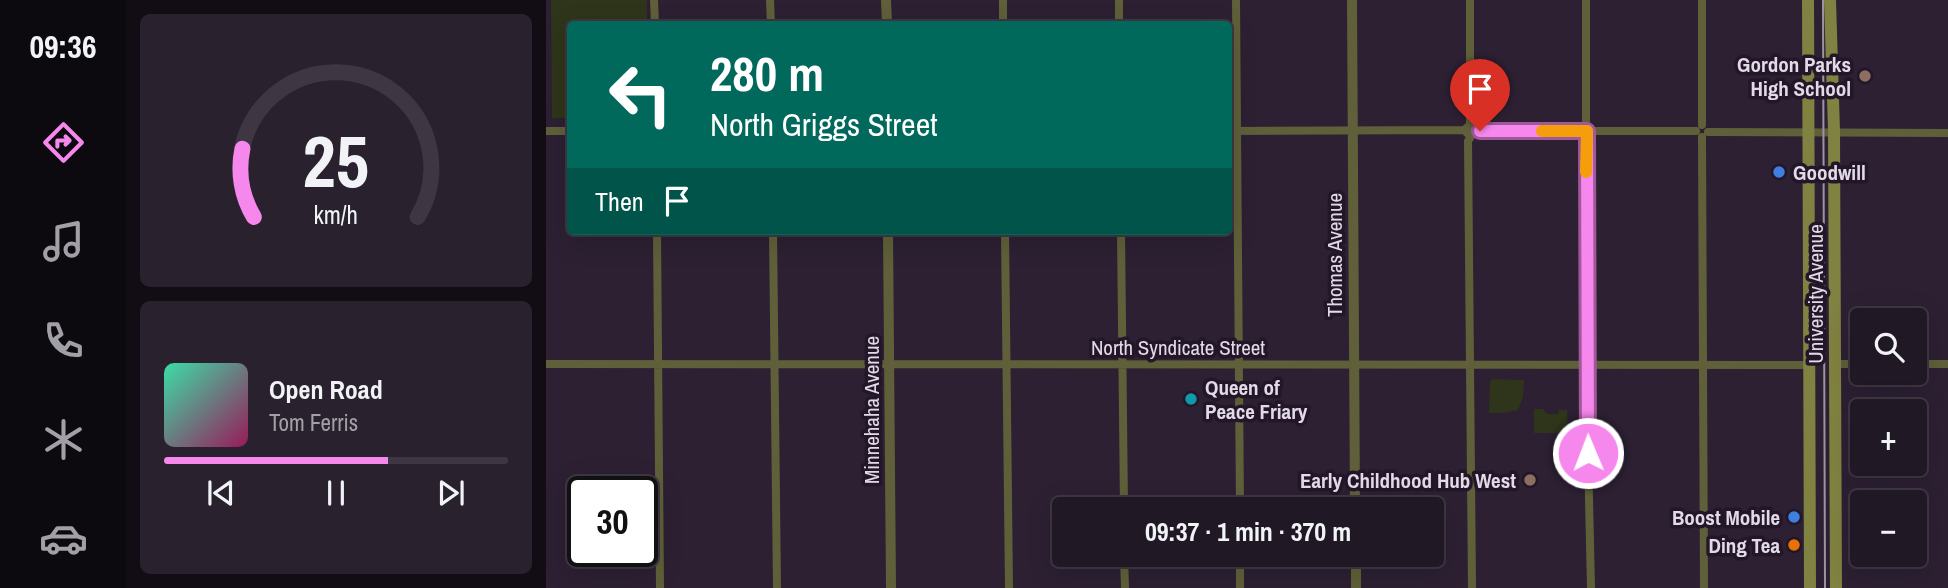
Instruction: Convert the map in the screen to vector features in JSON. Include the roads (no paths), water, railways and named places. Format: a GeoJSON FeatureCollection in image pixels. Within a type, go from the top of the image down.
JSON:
{"type":"FeatureCollection","features":[{"type":"Feature","properties":{"kind":"main road","name":"University Avenue"},"geometry":{"type":"LineString","coordinates":[[1808,0],[1810,588]]}},
{"type":"Feature","properties":{"kind":"main road","name":"University Avenue"},"geometry":{"type":"LineString","coordinates":[[1830,0],[1836,588]]}},
{"type":"Feature","properties":{"kind":"street"},"geometry":{"type":"LineString","coordinates":[[654,0],[655,21]]}},
{"type":"Feature","properties":{"kind":"street"},"geometry":{"type":"LineString","coordinates":[[770,0],[771,21]]}},
{"type":"Feature","properties":{"kind":"street"},"geometry":{"type":"LineString","coordinates":[[886,0],[887,21]]}},
{"type":"Feature","properties":{"kind":"street"},"geometry":{"type":"LineString","coordinates":[[1003,0],[1003,21]]}},
{"type":"Feature","properties":{"kind":"street"},"geometry":{"type":"LineString","coordinates":[[1119,0],[1119,21]]}},
{"type":"Feature","properties":{"kind":"street"},"geometry":{"type":"LineString","coordinates":[[1236,0],[1233,131],[1240,497]]}},
{"type":"Feature","properties":{"kind":"street","name":"Thomas Avenue"},"geometry":{"type":"LineString","coordinates":[[1352,0],[1355,497]]}},
{"type":"Feature","properties":{"kind":"street"},"geometry":{"type":"LineString","coordinates":[[1470,0],[1472,588]]}},
{"type":"Feature","properties":{"kind":"street"},"geometry":{"type":"LineString","coordinates":[[1587,0],[1586,365],[1591,588]]}},
{"type":"Feature","properties":{"kind":"street"},"geometry":{"type":"LineString","coordinates":[[1702,0],[1704,588]]}},
{"type":"Feature","properties":{"kind":"street"},"geometry":{"type":"LineString","coordinates":[[546,131],[567,131]]}},
{"type":"Feature","properties":{"kind":"street"},"geometry":{"type":"LineString","coordinates":[[1233,131],[1948,133]]}},
{"type":"Feature","properties":{"kind":"street"},"geometry":{"type":"LineString","coordinates":[[657,235],[660,588]]}},
{"type":"Feature","properties":{"kind":"street"},"geometry":{"type":"LineString","coordinates":[[773,235],[777,588]]}},
{"type":"Feature","properties":{"kind":"street","name":"Minnehaha Avenue"},"geometry":{"type":"LineString","coordinates":[[888,235],[891,588]]}},
{"type":"Feature","properties":{"kind":"street"},"geometry":{"type":"LineString","coordinates":[[1005,235],[1009,588]]}},
{"type":"Feature","properties":{"kind":"street"},"geometry":{"type":"LineString","coordinates":[[1121,235],[1124,497]]}},
{"type":"Feature","properties":{"kind":"street","name":"North Syndicate Street"},"geometry":{"type":"LineString","coordinates":[[546,364],[1810,365]]}},
{"type":"Feature","properties":{"kind":"street"},"geometry":{"type":"LineString","coordinates":[[1835,364],[1850,364]]}},
{"type":"Feature","properties":{"kind":"street"},"geometry":{"type":"LineString","coordinates":[[1927,364],[1948,364]]}},
{"type":"Feature","properties":{"kind":"street"},"geometry":{"type":"LineString","coordinates":[[1124,567],[1125,588]]}},
{"type":"Feature","properties":{"kind":"street"},"geometry":{"type":"LineString","coordinates":[[1240,567],[1240,588]]}},
{"type":"Feature","properties":{"kind":"street"},"geometry":{"type":"LineString","coordinates":[[1356,567],[1356,588]]}},
{"type":"Feature","properties":{"kind":"tram line"},"geometry":{"type":"LineString","coordinates":[[1823,0],[1825,588]]}},
{"type":"Feature","properties":{"kind":"place","name":"Gordon Parks High School"},"geometry":{"type":"Point","coordinates":[1865,76]}},
{"type":"Feature","properties":{"kind":"place","name":"Goodwill"},"geometry":{"type":"Point","coordinates":[1779,172]}},
{"type":"Feature","properties":{"kind":"place","name":"Queen of Peace Friary"},"geometry":{"type":"Point","coordinates":[1191,399]}},
{"type":"Feature","properties":{"kind":"place","name":"Early Childhood Hub West"},"geometry":{"type":"Point","coordinates":[1530,480]}},
{"type":"Feature","properties":{"kind":"place","name":"Boost Mobile"},"geometry":{"type":"Point","coordinates":[1794,517]}},
{"type":"Feature","properties":{"kind":"place","name":"Ding Tea"},"geometry":{"type":"Point","coordinates":[1794,545]}}]}
